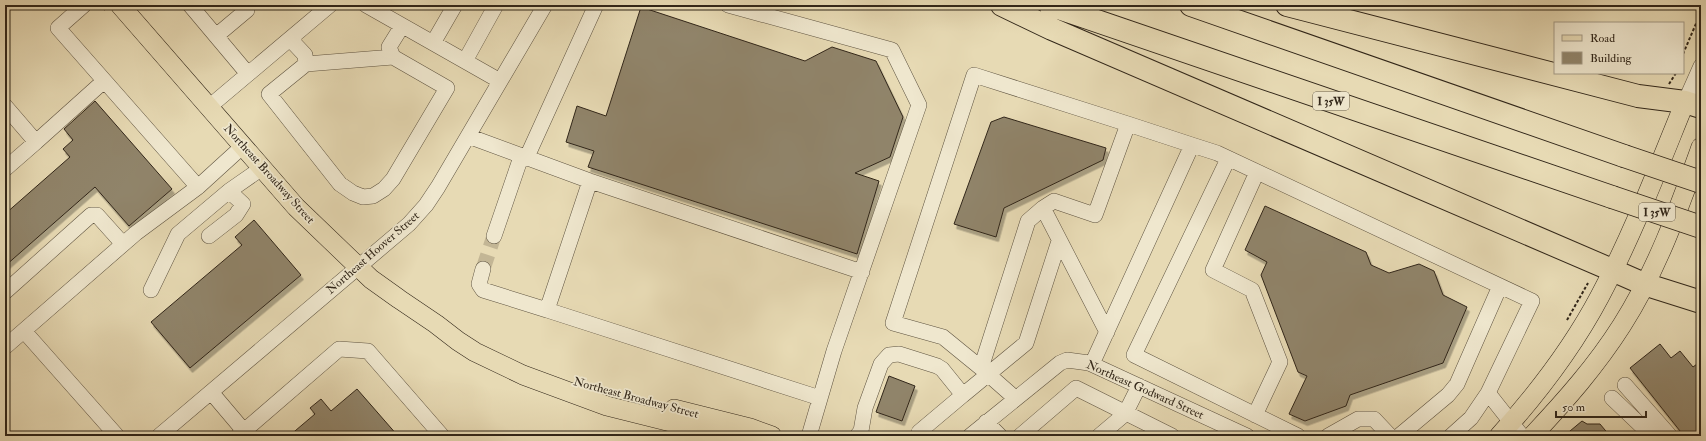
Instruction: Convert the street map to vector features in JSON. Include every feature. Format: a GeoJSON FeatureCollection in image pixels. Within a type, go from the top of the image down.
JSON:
{"type":"FeatureCollection","features":[{"type":"Feature","properties":{"kind":"highway"},"geometry":{"type":"LineString","coordinates":[[1002,5],[1060,32],[1644,284],[1701,302]]}},
{"type":"Feature","properties":{"kind":"highway","name":"I 35W"},"geometry":{"type":"LineString","coordinates":[[1050,5],[1701,227]]}},
{"type":"Feature","properties":{"kind":"highway"},"geometry":{"type":"LineString","coordinates":[[1191,5],[1701,182]]}},
{"type":"Feature","properties":{"kind":"highway"},"geometry":{"type":"LineString","coordinates":[[1287,5],[1638,96],[1693,104]]}},
{"type":"Feature","properties":{"kind":"main road","name":"Northeast Broadway Street"},"geometry":{"type":"LineString","coordinates":[[120,5],[296,207],[358,267],[399,300],[475,352],[523,375],[607,406],[727,436]]}},
{"type":"Feature","properties":{"kind":"main road"},"geometry":{"type":"LineString","coordinates":[[1510,432],[1580,331],[1600,296],[1693,104]]}},
{"type":"Feature","properties":{"kind":"main road"},"geometry":{"type":"LineString","coordinates":[[1532,436],[1567,399],[1596,363],[1622,325],[1670,232],[1701,147]]}},
{"type":"Feature","properties":{"kind":"main road","name":"Northeast Broadway Street"},"geometry":{"type":"LineString","coordinates":[[436,324],[558,377],[609,394],[737,424],[772,436]]}},
{"type":"Feature","properties":{"kind":"street"},"geometry":{"type":"LineString","coordinates":[[84,5],[58,28],[198,187]]}},
{"type":"Feature","properties":{"kind":"street"},"geometry":{"type":"LineString","coordinates":[[190,5],[248,74]]}},
{"type":"Feature","properties":{"kind":"street"},"geometry":{"type":"LineString","coordinates":[[209,107],[330,5]]}},
{"type":"Feature","properties":{"kind":"street"},"geometry":{"type":"LineString","coordinates":[[366,5],[500,81]]}},
{"type":"Feature","properties":{"kind":"street"},"geometry":{"type":"LineString","coordinates":[[433,43],[455,5]]}},
{"type":"Feature","properties":{"kind":"street"},"geometry":{"type":"LineString","coordinates":[[465,61],[496,5]]}},
{"type":"Feature","properties":{"kind":"street","name":"Northeast Hoover Street"},"geometry":{"type":"LineString","coordinates":[[159,436],[409,224],[438,187],[545,5]]}},
{"type":"Feature","properties":{"kind":"street"},"geometry":{"type":"LineString","coordinates":[[494,236],[524,158],[596,5]]}},
{"type":"Feature","properties":{"kind":"street"},"geometry":{"type":"LineString","coordinates":[[728,5],[892,50],[919,106],[834,351],[809,436]]}},
{"type":"Feature","properties":{"kind":"street"},"geometry":{"type":"LineString","coordinates":[[216,36],[247,10]]}},
{"type":"Feature","properties":{"kind":"street"},"geometry":{"type":"LineString","coordinates":[[393,57],[389,47],[402,26]]}},
{"type":"Feature","properties":{"kind":"street"},"geometry":{"type":"LineString","coordinates":[[290,39],[305,55],[306,64]]}},
{"type":"Feature","properties":{"kind":"street"},"geometry":{"type":"LineString","coordinates":[[393,57],[447,88],[393,179],[380,193],[363,197],[352,193],[340,184],[269,94],[306,64],[393,57]]}},
{"type":"Feature","properties":{"kind":"street"},"geometry":{"type":"LineString","coordinates":[[1693,104],[1701,66]]}},
{"type":"Feature","properties":{"kind":"street"},"geometry":{"type":"LineString","coordinates":[[1015,398],[943,337],[893,323],[974,75],[1192,145],[1228,159],[1532,301],[1488,393],[1471,418],[1451,436]]}},
{"type":"Feature","properties":{"kind":"street"},"geometry":{"type":"LineString","coordinates":[[5,169],[104,81]]}},
{"type":"Feature","properties":{"kind":"street"},"geometry":{"type":"LineString","coordinates":[[5,106],[36,142]]}},
{"type":"Feature","properties":{"kind":"street"},"geometry":{"type":"LineString","coordinates":[[984,371],[1028,220],[1054,201],[1095,215],[1128,124]]}},
{"type":"Feature","properties":{"kind":"street"},"geometry":{"type":"LineString","coordinates":[[468,136],[524,158],[590,181],[862,272]]}},
{"type":"Feature","properties":{"kind":"street"},"geometry":{"type":"LineString","coordinates":[[1092,364],[1192,145]]}},
{"type":"Feature","properties":{"kind":"street"},"geometry":{"type":"LineString","coordinates":[[5,347],[124,244],[198,187],[243,146]]}},
{"type":"Feature","properties":{"kind":"street"},"geometry":{"type":"LineString","coordinates":[[1228,159],[1134,355],[1298,436]]}},
{"type":"Feature","properties":{"kind":"street"},"geometry":{"type":"LineString","coordinates":[[151,290],[178,234],[229,191],[262,168]]}},
{"type":"Feature","properties":{"kind":"street"},"geometry":{"type":"LineString","coordinates":[[1255,415],[1280,362],[1252,290],[1213,270],[1257,172]]}},
{"type":"Feature","properties":{"kind":"street"},"geometry":{"type":"LineString","coordinates":[[547,310],[590,181]]}},
{"type":"Feature","properties":{"kind":"street"},"geometry":{"type":"LineString","coordinates":[[209,236],[236,215],[243,204],[229,191]]}},
{"type":"Feature","properties":{"kind":"street"},"geometry":{"type":"LineString","coordinates":[[1043,208],[1107,332]]}},
{"type":"Feature","properties":{"kind":"street"},"geometry":{"type":"LineString","coordinates":[[5,292],[91,215],[97,215],[124,244]]}},
{"type":"Feature","properties":{"kind":"street"},"geometry":{"type":"LineString","coordinates":[[919,432],[964,395],[984,371],[1026,343],[1059,241]]}},
{"type":"Feature","properties":{"kind":"street"},"geometry":{"type":"LineString","coordinates":[[483,268],[479,284],[483,290],[820,398]]}},
{"type":"Feature","properties":{"kind":"street"},"geometry":{"type":"LineString","coordinates":[[1399,436],[1448,395],[1457,384],[1500,286]]}},
{"type":"Feature","properties":{"kind":"street"},"geometry":{"type":"LineString","coordinates":[[24,331],[117,436]]}},
{"type":"Feature","properties":{"kind":"street"},"geometry":{"type":"LineString","coordinates":[[211,392],[241,433],[339,349],[368,351],[442,436]]}},
{"type":"Feature","properties":{"kind":"street"},"geometry":{"type":"LineString","coordinates":[[857,436],[861,431],[865,408],[881,364],[889,356],[899,354],[937,366],[942,369],[964,395]]}},
{"type":"Feature","properties":{"kind":"street","name":"Northeast Godward Street"},"geometry":{"type":"LineString","coordinates":[[970,436],[1060,363],[1068,360],[1077,360],[1092,364],[1247,436]]}},
{"type":"Feature","properties":{"kind":"street"},"geometry":{"type":"LineString","coordinates":[[1625,385],[1670,436]]}},
{"type":"Feature","properties":{"kind":"street"},"geometry":{"type":"LineString","coordinates":[[1107,433],[1125,414],[1139,386]]}},
{"type":"Feature","properties":{"kind":"street"},"geometry":{"type":"LineString","coordinates":[[1188,408],[1196,386]]}},
{"type":"Feature","properties":{"kind":"street"},"geometry":{"type":"LineString","coordinates":[[1020,436],[1036,431],[1076,388],[1125,414],[1172,436]]}},
{"type":"Feature","properties":{"kind":"street"},"geometry":{"type":"LineString","coordinates":[[1488,393],[1510,432]]}},
{"type":"Feature","properties":{"kind":"street"},"geometry":{"type":"LineString","coordinates":[[1612,398],[1652,436]]}},
{"type":"Feature","properties":{"kind":"street"},"geometry":{"type":"LineString","coordinates":[[1328,436],[1358,419],[1374,419],[1390,436]]}},
{"type":"Feature","properties":{"kind":"street"},"geometry":{"type":"LineString","coordinates":[[986,422],[1000,436]]}},
{"type":"Feature","properties":{"kind":"path"},"geometry":{"type":"LineString","coordinates":[[1684,52],[1701,12]]}},
{"type":"Feature","properties":{"kind":"path"},"geometry":{"type":"LineString","coordinates":[[1669,84],[1675,74]]}},
{"type":"Feature","properties":{"kind":"path"},"geometry":{"type":"LineString","coordinates":[[1565,324],[1587,285]]}},
{"type":"Feature","properties":{"kind":"building"},"geometry":{"type":"Polygon","coordinates":[[[641,7],[805,61],[832,47],[876,61],[903,117],[890,157],[855,173],[879,181],[857,254],[588,167],[594,151],[566,142],[577,106],[606,116],[641,7]]]}},
{"type":"Feature","properties":{"kind":"building"},"geometry":{"type":"Polygon","coordinates":[[[95,101],[172,189],[129,226],[95,187],[5,266],[5,214],[70,157],[63,149],[73,140],[64,129],[95,101]]]}},
{"type":"Feature","properties":{"kind":"building"},"geometry":{"type":"Polygon","coordinates":[[[1004,117],[1106,148],[1103,160],[1004,208],[996,237],[954,224],[991,122],[1004,117]]]}},
{"type":"Feature","properties":{"kind":"building"},"geometry":{"type":"Polygon","coordinates":[[[1265,206],[1366,252],[1371,265],[1389,273],[1419,264],[1434,271],[1443,295],[1467,307],[1443,363],[1350,395],[1346,406],[1305,421],[1289,414],[1307,376],[1298,372],[1261,275],[1267,262],[1245,250],[1265,206]]]}},
{"type":"Feature","properties":{"kind":"building"},"geometry":{"type":"Polygon","coordinates":[[[254,220],[301,275],[190,368],[151,322],[242,245],[235,237],[254,220]]]}},
{"type":"Feature","properties":{"kind":"building"},"geometry":{"type":"Polygon","coordinates":[[[1660,344],[1671,358],[1680,351],[1693,367],[1701,361],[1701,436],[1684,436],[1630,368],[1660,344]]]}},
{"type":"Feature","properties":{"kind":"building"},"geometry":{"type":"Polygon","coordinates":[[[889,376],[915,386],[902,421],[876,412],[889,376]]]}},
{"type":"Feature","properties":{"kind":"building"},"geometry":{"type":"Polygon","coordinates":[[[357,389],[398,436],[289,436],[315,414],[310,408],[321,399],[331,411],[357,389]]]}},
{"type":"Feature","properties":{"kind":"building"},"geometry":{"type":"Polygon","coordinates":[[[1582,421],[1587,424],[1600,424],[1610,436],[1564,436],[1582,421]]]}},
{"type":"Feature","properties":{"kind":"tunnel"},"geometry":{"type":"LineString","coordinates":[[483,269],[494,236]]}}]}
